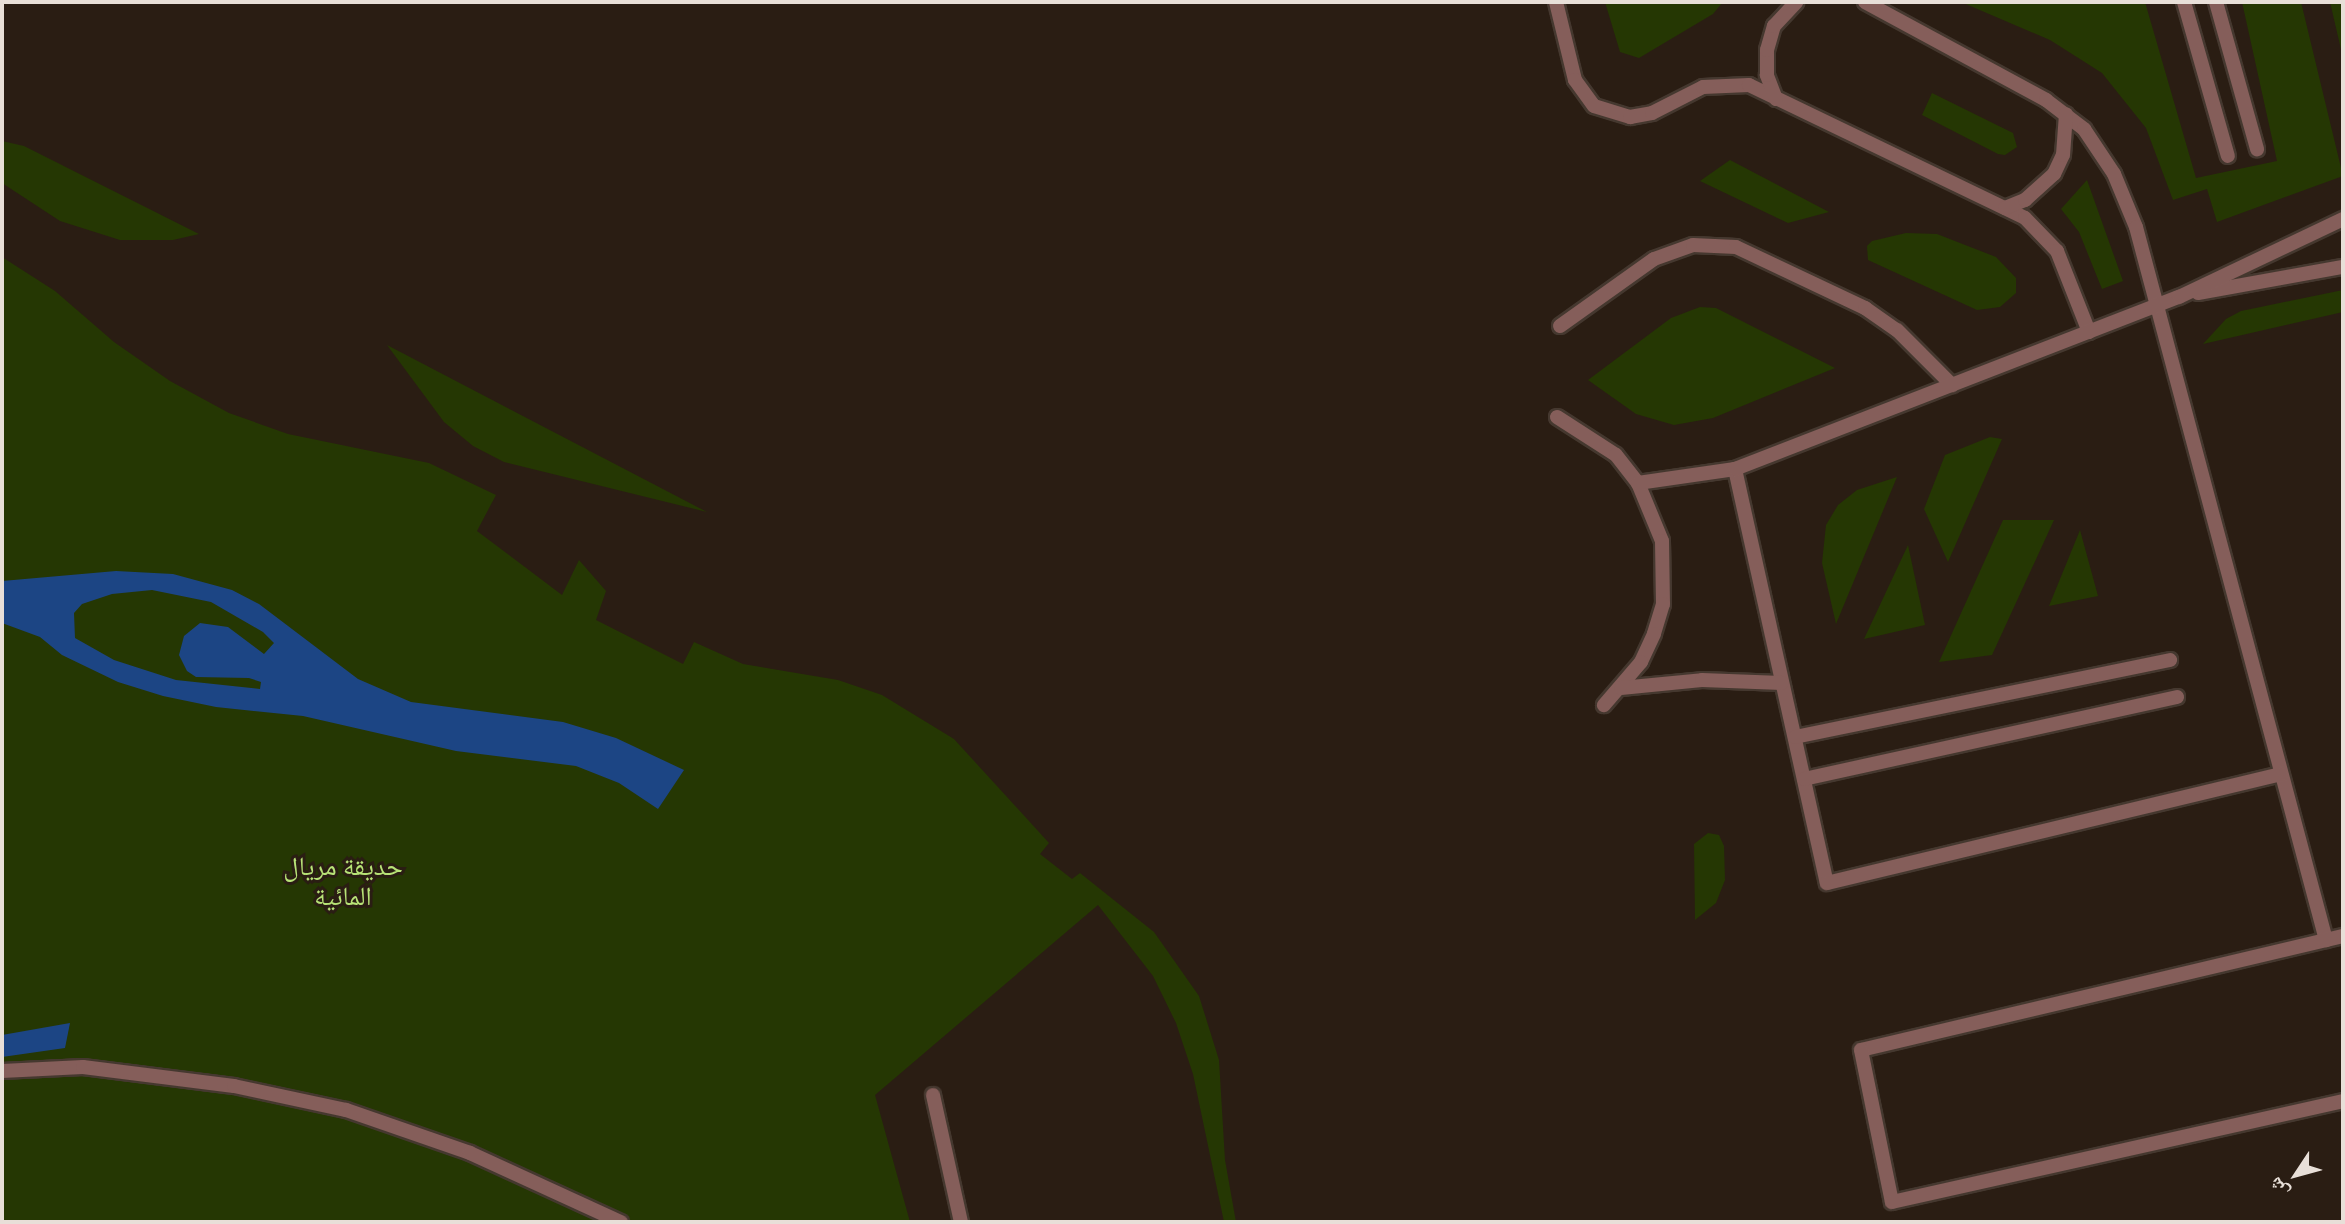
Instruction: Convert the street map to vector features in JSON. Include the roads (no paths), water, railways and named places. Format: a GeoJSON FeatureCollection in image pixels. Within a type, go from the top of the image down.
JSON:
{"type":"FeatureCollection","features":[{"type":"Feature","properties":{"kind":"lane"},"geometry":{"type":"LineString","coordinates":[[1556,2],[1575,80],[1594,106],[1609,113],[1630,117],[1652,113],[1703,87],[1726,83],[1749,85],[2006,208],[2042,231],[2057,251],[2089,332]]}},
{"type":"Feature","properties":{"kind":"lane"},"geometry":{"type":"LineString","coordinates":[[1776,99],[1767,75],[1767,50],[1774,26],[1796,2]]}},
{"type":"Feature","properties":{"kind":"lane"},"geometry":{"type":"LineString","coordinates":[[1865,2],[1891,8],[2024,85],[2066,114],[2084,129],[2114,174],[2136,228],[2326,940]]}},
{"type":"Feature","properties":{"kind":"lane"},"geometry":{"type":"LineString","coordinates":[[2184,2],[2228,156]]}},
{"type":"Feature","properties":{"kind":"lane"},"geometry":{"type":"LineString","coordinates":[[2216,2],[2257,149]]}},
{"type":"Feature","properties":{"kind":"lane"},"geometry":{"type":"LineString","coordinates":[[2006,208],[2033,194],[2054,174],[2063,155],[2066,114]]}},
{"type":"Feature","properties":{"kind":"lane"},"geometry":{"type":"LineString","coordinates":[[1638,483],[1735,469],[2179,297],[2343,219]]}},
{"type":"Feature","properties":{"kind":"lane"},"geometry":{"type":"LineString","coordinates":[[1560,327],[1654,259],[1693,245],[1735,247],[1865,308],[1897,330],[1952,385]]}},
{"type":"Feature","properties":{"kind":"lane"},"geometry":{"type":"LineString","coordinates":[[2179,297],[2343,267]]}},
{"type":"Feature","properties":{"kind":"lane"},"geometry":{"type":"LineString","coordinates":[[1558,417],[1616,455],[1638,483],[1662,541],[1663,604],[1641,662],[1604,705]]}},
{"type":"Feature","properties":{"kind":"lane"},"geometry":{"type":"LineString","coordinates":[[1735,469],[1827,883],[2281,774]]}},
{"type":"Feature","properties":{"kind":"lane"},"geometry":{"type":"LineString","coordinates":[[1795,737],[2170,660]]}},
{"type":"Feature","properties":{"kind":"lane"},"geometry":{"type":"LineString","coordinates":[[1621,688],[1702,680],[1782,683]]}},
{"type":"Feature","properties":{"kind":"lane"},"geometry":{"type":"LineString","coordinates":[[1804,779],[2177,697]]}},
{"type":"Feature","properties":{"kind":"lane"},"geometry":{"type":"LineString","coordinates":[[2343,936],[1861,1050],[1892,1202],[2343,1101]]}},
{"type":"Feature","properties":{"kind":"lane"},"geometry":{"type":"LineString","coordinates":[[2,1071],[83,1066],[234,1086],[314,1102],[390,1122],[470,1153],[621,1222]]}},
{"type":"Feature","properties":{"kind":"lane"},"geometry":{"type":"LineString","coordinates":[[933,1095],[961,1222]]}},
{"type":"Feature","properties":{"kind":"water"},"geometry":{"type":"Polygon","coordinates":[[[116,571],[173,574],[232,590],[259,604],[358,679],[411,702],[563,722],[616,738],[684,770],[658,809],[619,783],[576,766],[456,751],[303,716],[216,707],[163,696],[118,682],[62,655],[40,637],[2,623],[2,581],[116,571]],[[152,590],[112,594],[82,604],[74,613],[75,638],[114,660],[176,680],[260,689],[261,682],[249,678],[196,677],[187,671],[179,655],[184,636],[200,623],[228,627],[264,654],[274,643],[263,632],[211,602],[152,590]]]}},
{"type":"Feature","properties":{"kind":"water"},"geometry":{"type":"Polygon","coordinates":[[[70,1023],[65,1048],[2,1057],[2,1035],[70,1023]]]}},
{"type":"Feature","properties":{"kind":"park label","name":"حديقة مريال المائية"},"geometry":{"type":"Point","coordinates":[343,882]}}]}
